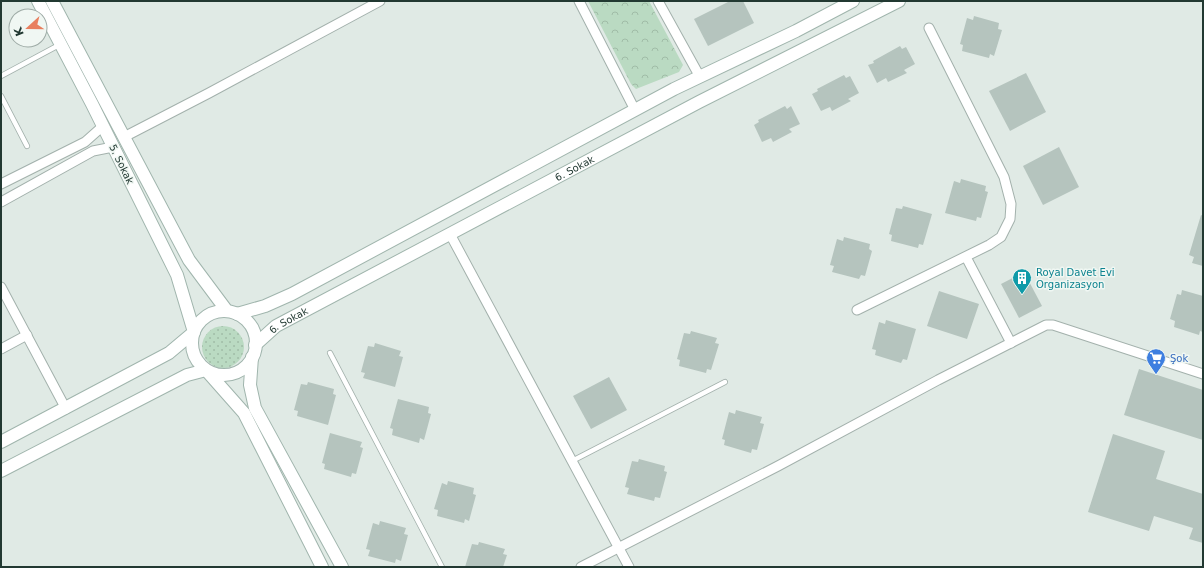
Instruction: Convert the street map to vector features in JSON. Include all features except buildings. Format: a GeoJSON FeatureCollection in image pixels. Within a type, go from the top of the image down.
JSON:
{"type":"FeatureCollection","features":[{"type":"Feature","properties":{"kind":"street","name":"5. Sokak"},"geometry":{"type":"LineString","coordinates":[[38,1],[103,126],[177,275],[194,332]]}},
{"type":"Feature","properties":{"kind":"street","name":"5. Sokak"},"geometry":{"type":"LineString","coordinates":[[52,1],[189,260],[232,312]]}},
{"type":"Feature","properties":{"kind":"street"},"geometry":{"type":"LineString","coordinates":[[124,137],[380,1]]}},
{"type":"Feature","properties":{"kind":"street"},"geometry":{"type":"LineString","coordinates":[[580,1],[635,110]]}},
{"type":"Feature","properties":{"kind":"street"},"geometry":{"type":"LineString","coordinates":[[658,1],[700,77]]}},
{"type":"Feature","properties":{"kind":"street"},"geometry":{"type":"LineString","coordinates":[[322,567],[244,413],[198,362],[193,353],[192,342],[194,332],[199,322],[207,315],[217,312],[232,312],[265,306],[292,294],[635,110],[796,31],[853,1]]}},
{"type":"Feature","properties":{"kind":"street","name":"6. Sokak"},"geometry":{"type":"LineString","coordinates":[[255,345],[276,326],[699,102],[899,1]]}},
{"type":"Feature","properties":{"kind":"street"},"geometry":{"type":"LineString","coordinates":[[857,310],[989,246],[1001,237],[1010,219],[1011,204],[1004,177],[929,28]]}},
{"type":"Feature","properties":{"kind":"street"},"geometry":{"type":"LineString","coordinates":[[60,44],[72,38]]}},
{"type":"Feature","properties":{"kind":"street"},"geometry":{"type":"LineString","coordinates":[[1,184],[85,142],[103,126]]}},
{"type":"Feature","properties":{"kind":"street"},"geometry":{"type":"LineString","coordinates":[[1,202],[93,151],[113,147]]}},
{"type":"Feature","properties":{"kind":"street"},"geometry":{"type":"LineString","coordinates":[[450,234],[629,567]]}},
{"type":"Feature","properties":{"kind":"street"},"geometry":{"type":"LineString","coordinates":[[966,257],[1011,343]]}},
{"type":"Feature","properties":{"kind":"street"},"geometry":{"type":"LineString","coordinates":[[1,287],[66,408]]}},
{"type":"Feature","properties":{"kind":"street"},"geometry":{"type":"LineString","coordinates":[[232,312],[245,319],[252,328],[255,337],[250,385],[255,408],[342,567]]}},
{"type":"Feature","properties":{"kind":"street"},"geometry":{"type":"LineString","coordinates":[[582,567],[1046,325],[1053,325],[1203,374]]}},
{"type":"Feature","properties":{"kind":"street"},"geometry":{"type":"LineString","coordinates":[[1,442],[169,353],[194,332]]}},
{"type":"Feature","properties":{"kind":"street"},"geometry":{"type":"LineString","coordinates":[[1,350],[27,335]]}},
{"type":"Feature","properties":{"kind":"street"},"geometry":{"type":"LineString","coordinates":[[1,471],[187,375],[206,370],[216,374],[227,375],[237,372],[246,366],[252,357]]}},
{"type":"Feature","properties":{"kind":"lane"},"geometry":{"type":"LineString","coordinates":[[1,76],[60,44]]}},
{"type":"Feature","properties":{"kind":"lane"},"geometry":{"type":"LineString","coordinates":[[1,96],[27,146]]}},
{"type":"Feature","properties":{"kind":"lane"},"geometry":{"type":"LineString","coordinates":[[330,353],[442,567]]}},
{"type":"Feature","properties":{"kind":"lane"},"geometry":{"type":"LineString","coordinates":[[571,461],[725,382]]}},
{"type":"Feature","properties":{"kind":"green space"},"geometry":{"type":"Polygon","coordinates":[[[588,1],[649,1],[683,65],[679,72],[636,89],[631,84],[588,1]]]}},
{"type":"Feature","properties":{"kind":"green space"},"geometry":{"type":"Polygon","coordinates":[[[219,326],[227,326],[238,332],[244,343],[244,351],[238,362],[227,368],[219,368],[208,362],[202,351],[202,343],[208,332],[219,326]]]}},
{"type":"Feature","properties":{"kind":"place","name":"Royal Davet Evi Organizasyon"},"geometry":{"type":"Point","coordinates":[1022,295]}},
{"type":"Feature","properties":{"kind":"place","name":"Şok"},"geometry":{"type":"Point","coordinates":[1156,375]}}]}
